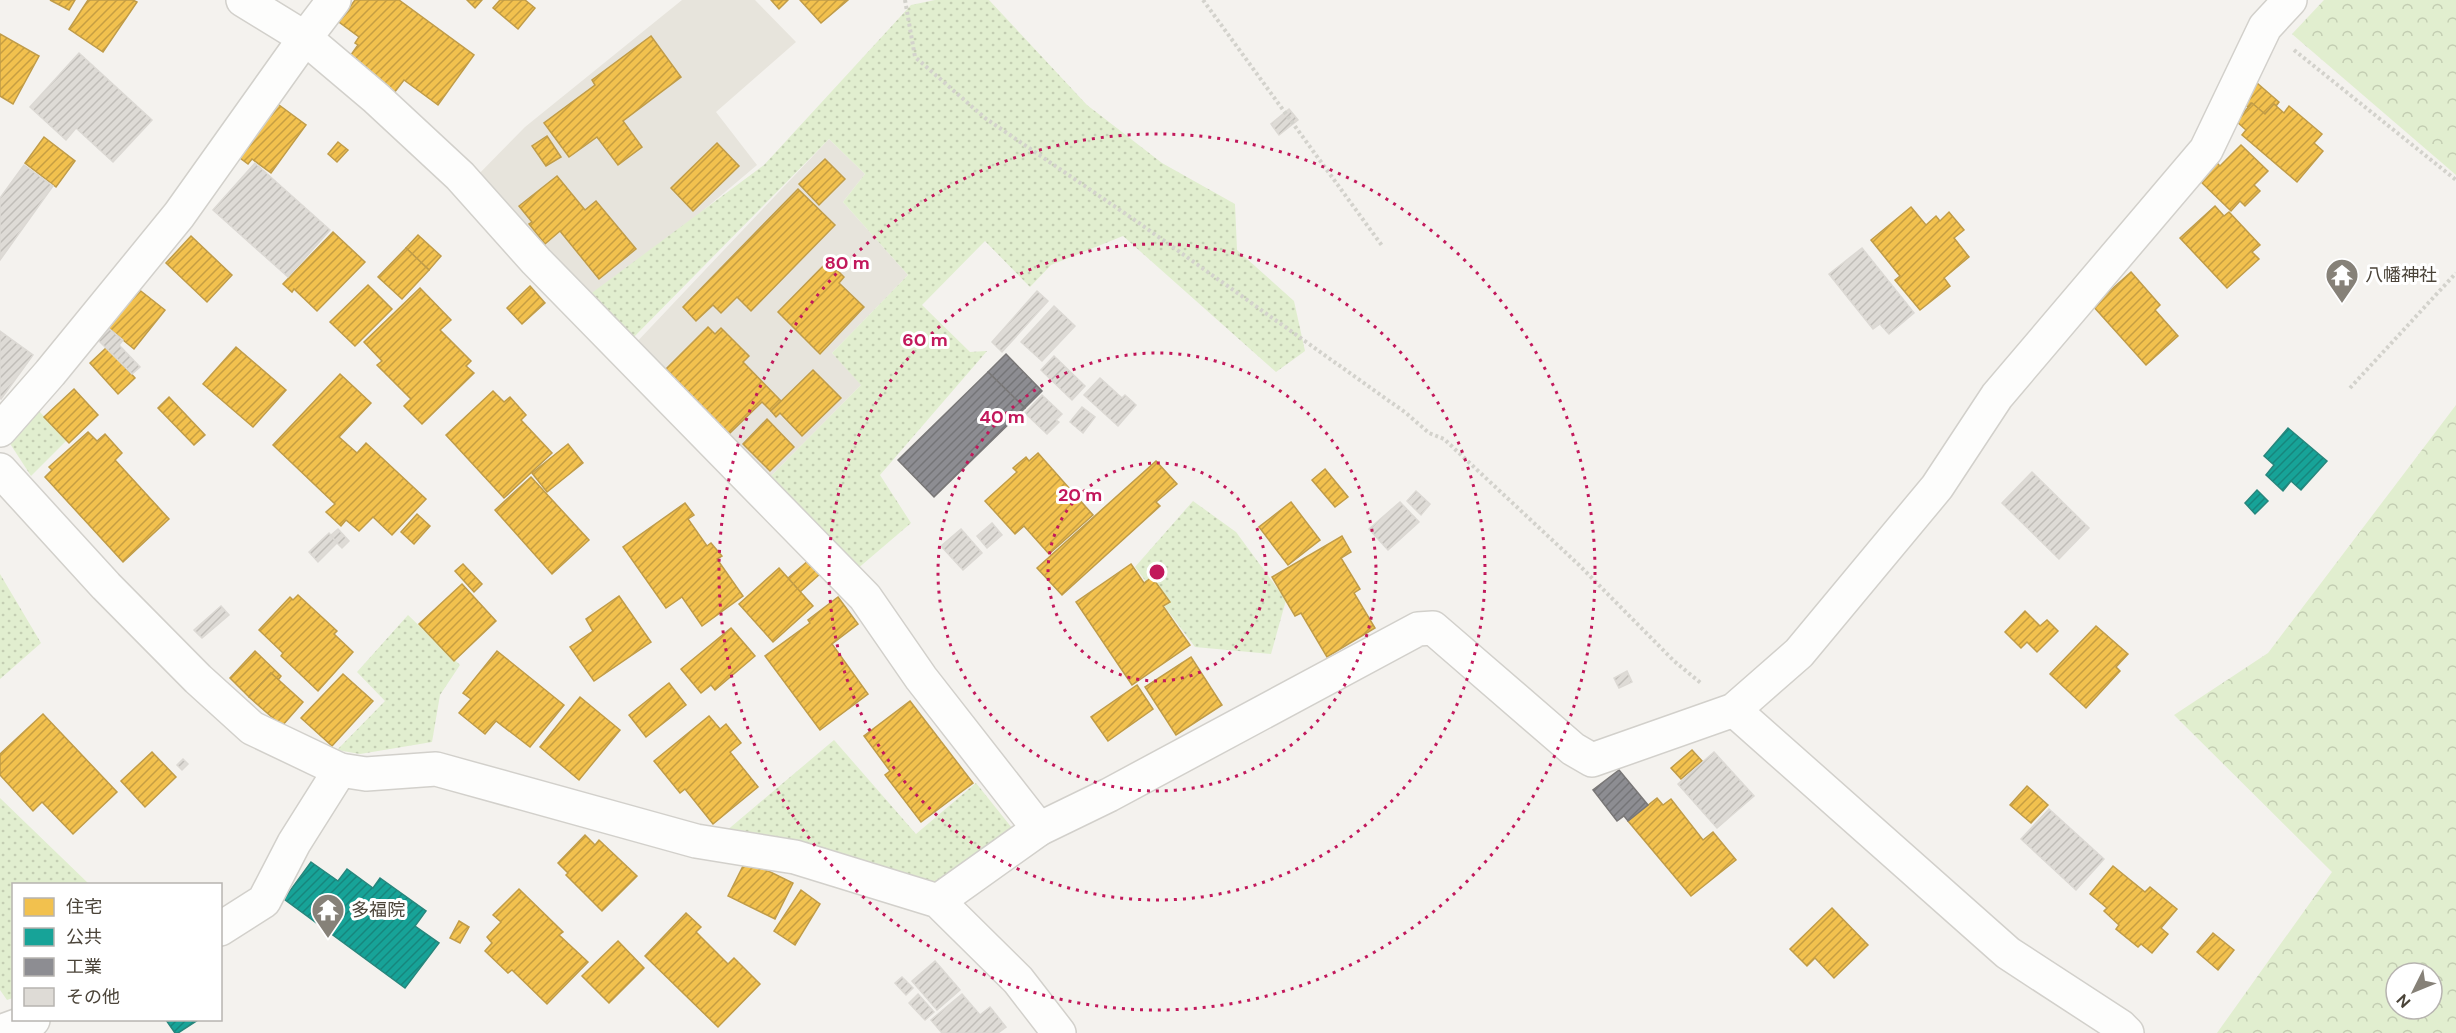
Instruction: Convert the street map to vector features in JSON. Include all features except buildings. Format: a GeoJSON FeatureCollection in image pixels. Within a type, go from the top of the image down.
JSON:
{"type":"FeatureCollection","features":[{"type":"Feature","properties":{"kind":"street"},"geometry":{"type":"LineString","coordinates":[[243,0],[305,38],[376,98],[460,176],[536,261],[865,597],[921,678],[1039,829]]}},
{"type":"Feature","properties":{"kind":"street"},"geometry":{"type":"LineString","coordinates":[[0,430],[179,215],[334,0]]}},
{"type":"Feature","properties":{"kind":"street"},"geometry":{"type":"LineString","coordinates":[[938,901],[1039,829],[1109,795],[1418,629],[1433,628],[1573,749],[1592,760],[1734,710],[1799,653],[1937,487],[1997,396],[2206,150],[2265,27],[2290,0]]}},
{"type":"Feature","properties":{"kind":"street"},"geometry":{"type":"LineString","coordinates":[[0,470],[106,586],[198,679],[252,728],[340,770],[366,774],[436,769],[696,841],[795,857],[938,901],[1018,980],[1059,1033]]}},
{"type":"Feature","properties":{"kind":"street"},"geometry":{"type":"LineString","coordinates":[[1734,710],[2008,953],[2120,1026],[2127,1033]]}},
{"type":"Feature","properties":{"kind":"street"},"geometry":{"type":"LineString","coordinates":[[222,928],[264,901],[294,843],[340,770]]}},
{"type":"Feature","properties":{"kind":"street"},"geometry":{"type":"LineString","coordinates":[[0,1032],[30,1021]]}},
{"type":"Feature","properties":{"kind":"path"},"geometry":{"type":"LineString","coordinates":[[905,0],[915,57],[986,118],[1139,223],[1406,413],[1429,433],[1444,439],[1579,565],[1674,661],[1734,710]]}},
{"type":"Feature","properties":{"kind":"path"},"geometry":{"type":"LineString","coordinates":[[1203,0],[1383,247]]}},
{"type":"Feature","properties":{"kind":"path"},"geometry":{"type":"LineString","coordinates":[[2265,27],[2456,180]]}},
{"type":"Feature","properties":{"kind":"path"},"geometry":{"type":"LineString","coordinates":[[2350,388],[2456,273]]}},
{"type":"Feature","properties":{"kind":"shaded area"},"geometry":{"type":"Polygon","coordinates":[[[682,0],[755,0],[796,42],[716,112],[757,165],[589,307],[470,183],[525,127],[682,0]]]}},
{"type":"Feature","properties":{"kind":"shaded area"},"geometry":{"type":"Polygon","coordinates":[[[829,139],[865,174],[843,202],[908,275],[832,353],[862,384],[765,482],[633,346],[829,139]]]}},
{"type":"Feature","properties":{"kind":"green space"},"geometry":{"type":"Polygon","coordinates":[[[935,0],[989,0],[1087,105],[1162,163],[1235,204],[1237,250],[1294,301],[1305,351],[1276,372],[1123,236],[1051,265],[1030,287],[985,241],[922,305],[970,352],[987,351],[880,475],[911,523],[856,570],[765,482],[861,385],[832,353],[908,275],[843,202],[865,174],[829,139],[629,342],[585,298],[764,165],[911,5],[935,0]]]}},
{"type":"Feature","properties":{"kind":"green space"},"geometry":{"type":"Polygon","coordinates":[[[2324,0],[2456,0],[2456,175],[2292,34],[2324,0]]]}},
{"type":"Feature","properties":{"kind":"green space"},"geometry":{"type":"Polygon","coordinates":[[[2456,405],[2456,1033],[2217,1033],[2332,872],[2174,715],[2268,653],[2456,405]]]}},
{"type":"Feature","properties":{"kind":"green space"},"geometry":{"type":"Polygon","coordinates":[[[37,409],[67,440],[31,476],[9,442],[37,409]]]}},
{"type":"Feature","properties":{"kind":"green space"},"geometry":{"type":"Polygon","coordinates":[[[1193,501],[1236,532],[1286,600],[1271,654],[1195,647],[1135,567],[1193,501]]]}},
{"type":"Feature","properties":{"kind":"green space"},"geometry":{"type":"Polygon","coordinates":[[[0,574],[41,643],[0,679],[0,574]]]}},
{"type":"Feature","properties":{"kind":"green space"},"geometry":{"type":"Polygon","coordinates":[[[408,615],[460,665],[440,695],[432,742],[360,754],[337,750],[385,701],[357,672],[408,615]]]}},
{"type":"Feature","properties":{"kind":"green space"},"geometry":{"type":"Polygon","coordinates":[[[834,740],[916,834],[976,783],[1012,828],[925,890],[725,832],[834,740]]]}},
{"type":"Feature","properties":{"kind":"green space"},"geometry":{"type":"Polygon","coordinates":[[[0,798],[88,883],[12,883],[12,998],[7,1000],[0,990],[0,798]]]}},
{"type":"Feature","properties":{"kind":"place","name":"八幡神社"},"geometry":{"type":"Point","coordinates":[2342,304]}},
{"type":"Feature","properties":{"kind":"place","name":"多福院"},"geometry":{"type":"Point","coordinates":[328,939]}}]}
